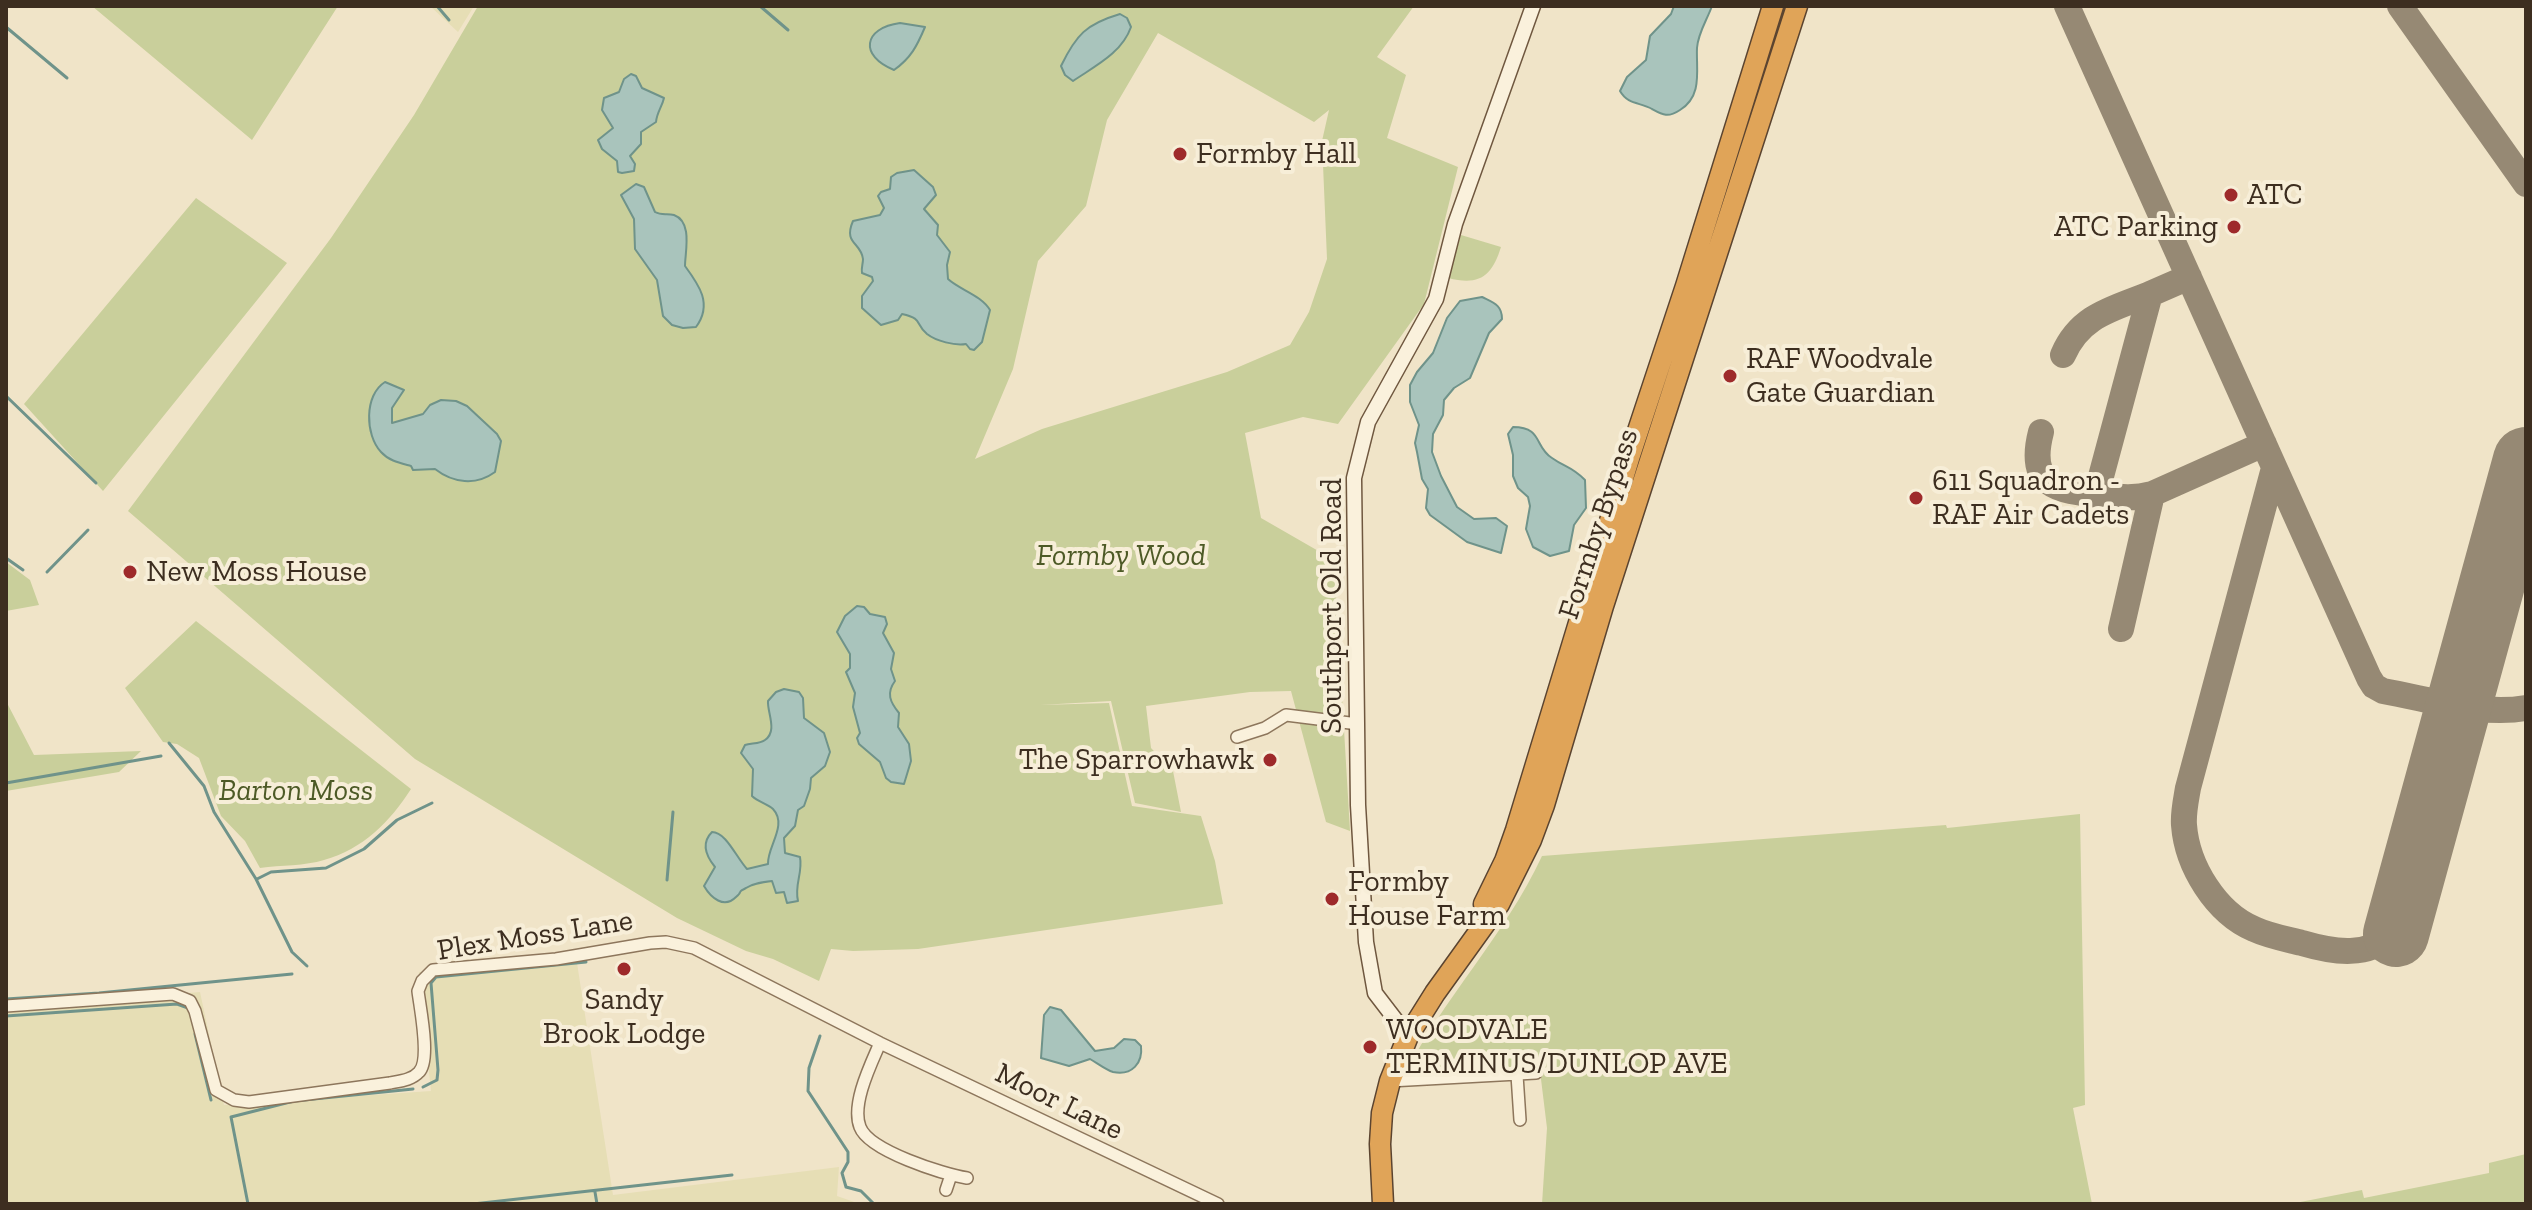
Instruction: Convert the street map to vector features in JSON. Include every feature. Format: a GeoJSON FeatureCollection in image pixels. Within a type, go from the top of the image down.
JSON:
{"type":"FeatureCollection","features":[{"type":"Feature","properties":{"kind":"highway","name":"Formby Bypass"},"geometry":{"type":"LineString","coordinates":[[1403,1031],[1422,987],[1488,897],[1505,861],[1773,6]]}},
{"type":"Feature","properties":{"kind":"highway","name":"Formby Bypass"},"geometry":{"type":"LineString","coordinates":[[1403,1031],[1435,993],[1499,904],[1531,840],[1603,606],[1797,6]]}},
{"type":"Feature","properties":{"kind":"highway"},"geometry":{"type":"LineString","coordinates":[[1618,495],[1638,459],[1657,405],[1669,402]]}},
{"type":"Feature","properties":{"kind":"highway"},"geometry":{"type":"LineString","coordinates":[[1383,1204],[1382,1113],[1403,1031]]}},
{"type":"Feature","properties":{"kind":"highway"},"geometry":{"type":"LineString","coordinates":[[1369,1204],[1367,1143],[1373,1098],[1383,1063],[1403,1031]]}},
{"type":"Feature","properties":{"kind":"street","name":"Southport Old Road"},"geometry":{"type":"LineString","coordinates":[[1403,1031],[1375,993],[1366,942],[1358,805],[1354,478],[1368,422],[1436,299],[1455,224],[1533,6]]}},
{"type":"Feature","properties":{"kind":"street"},"geometry":{"type":"LineString","coordinates":[[1237,737],[1265,728],[1286,715],[1358,724]]}},
{"type":"Feature","properties":{"kind":"street","name":"Plex Moss Lane"},"geometry":{"type":"LineString","coordinates":[[6,1006],[173,994],[190,1001],[195,1011],[216,1090],[234,1100],[249,1102],[410,1079],[421,1071],[426,1060],[418,991],[422,981],[433,970],[556,959],[666,942],[694,948],[880,1043]]}},
{"type":"Feature","properties":{"kind":"street"},"geometry":{"type":"LineString","coordinates":[[880,1043],[862,1086],[858,1119],[860,1129],[885,1149],[951,1175],[967,1178]]}},
{"type":"Feature","properties":{"kind":"street","name":"Moor Lane"},"geometry":{"type":"LineString","coordinates":[[880,1043],[1218,1204]]}},
{"type":"Feature","properties":{"kind":"street"},"geometry":{"type":"LineString","coordinates":[[1390,1081],[1536,1073]]}},
{"type":"Feature","properties":{"kind":"street"},"geometry":{"type":"LineString","coordinates":[[1517,1075],[1520,1120]]}},
{"type":"Feature","properties":{"kind":"street"},"geometry":{"type":"LineString","coordinates":[[946,1190],[951,1175]]}},
{"type":"Feature","properties":{"kind":"shaded area"},"geometry":{"type":"Polygon","coordinates":[[[430,6],[474,6],[458,32],[430,6]]]}},
{"type":"Feature","properties":{"kind":"shaded area"},"geometry":{"type":"Polygon","coordinates":[[[577,963],[613,1195],[839,1167],[837,1196],[860,1204],[6,1204],[6,1010],[200,992],[224,1105],[431,1091],[419,972],[577,963]]]}},
{"type":"Feature","properties":{"kind":"green space"},"geometry":{"type":"Polygon","coordinates":[[[92,6],[338,6],[252,140],[92,6]]]}},
{"type":"Feature","properties":{"kind":"green space","name":"Formby Wood"},"geometry":{"type":"Polygon","coordinates":[[[478,6],[1414,6],[1377,57],[1406,75],[1387,138],[1458,167],[1424,304],[1338,424],[1303,417],[1245,433],[1261,518],[1334,560],[1350,831],[1326,822],[1291,691],[1250,692],[1146,706],[1151,748],[1173,771],[1181,812],[1135,803],[1111,701],[1040,705],[1109,703],[1132,806],[1201,816],[1215,861],[1223,904],[918,949],[831,949],[819,981],[677,918],[415,759],[128,511],[331,238],[414,115],[478,6]],[[1158,33],[1107,120],[1086,206],[1038,261],[1013,369],[975,459],[1042,429],[1227,372],[1290,345],[1309,312],[1327,259],[1322,141],[1329,110],[1314,122],[1158,33]]]}},
{"type":"Feature","properties":{"kind":"green space"},"geometry":{"type":"Polygon","coordinates":[[[196,198],[287,263],[103,491],[24,404],[196,198]]]}},
{"type":"Feature","properties":{"kind":"green space"},"geometry":{"type":"Polygon","coordinates":[[[1461,235],[1501,247],[1489,272],[1469,281],[1448,278],[1461,235]]]}},
{"type":"Feature","properties":{"kind":"green space"},"geometry":{"type":"Polygon","coordinates":[[[6,562],[30,580],[39,605],[6,611],[6,562]]]}},
{"type":"Feature","properties":{"kind":"green space","name":"Barton Moss"},"geometry":{"type":"Polygon","coordinates":[[[196,621],[411,789],[374,833],[351,849],[324,860],[260,868],[245,841],[221,816],[199,758],[177,744],[163,742],[125,688],[196,621]]]}},
{"type":"Feature","properties":{"kind":"green space"},"geometry":{"type":"Polygon","coordinates":[[[6,701],[34,755],[141,751],[119,772],[6,791],[6,701]]]}},
{"type":"Feature","properties":{"kind":"green space"},"geometry":{"type":"Polygon","coordinates":[[[2080,814],[2085,1105],[2073,1108],[2092,1204],[1542,1204],[1547,1128],[1540,1071],[1403,1078],[1436,1021],[1510,913],[1542,856],[1946,825],[1947,828],[2080,814]]]}},
{"type":"Feature","properties":{"kind":"green space"},"geometry":{"type":"Polygon","coordinates":[[[2526,1154],[2526,1204],[2290,1204],[2362,1190],[2364,1198],[2489,1173],[2489,1163],[2526,1154]]]}},
{"type":"Feature","properties":{"kind":"water"},"geometry":{"type":"Polygon","coordinates":[[[1674,6],[1712,6],[1698,42],[1697,82],[1692,98],[1680,110],[1666,115],[1630,101],[1620,91],[1627,77],[1646,60],[1650,36],[1671,14],[1674,6]]]}},
{"type":"Feature","properties":{"kind":"water"},"geometry":{"type":"Polygon","coordinates":[[[1120,14],[1127,18],[1131,27],[1121,44],[1107,58],[1073,81],[1065,75],[1061,66],[1083,32],[1120,14]]]}},
{"type":"Feature","properties":{"kind":"water"},"geometry":{"type":"Polygon","coordinates":[[[900,23],[925,27],[913,51],[894,70],[875,57],[870,43],[879,30],[900,23]]]}},
{"type":"Feature","properties":{"kind":"water"},"geometry":{"type":"Polygon","coordinates":[[[631,74],[636,76],[642,88],[664,98],[656,122],[641,132],[641,144],[630,156],[635,164],[634,171],[622,173],[618,172],[617,161],[602,149],[598,140],[613,128],[602,110],[604,98],[619,92],[624,79],[631,74]]]}},
{"type":"Feature","properties":{"kind":"water"},"geometry":{"type":"Polygon","coordinates":[[[914,170],[933,187],[936,195],[924,209],[938,225],[937,235],[950,252],[948,279],[981,300],[990,310],[982,342],[974,350],[966,344],[935,339],[916,320],[902,314],[898,320],[881,325],[862,308],[862,296],[873,281],[872,277],[862,273],[862,253],[850,234],[853,221],[880,215],[884,208],[878,196],[890,189],[891,177],[914,170]]]}},
{"type":"Feature","properties":{"kind":"water"},"geometry":{"type":"Polygon","coordinates":[[[636,184],[644,187],[655,212],[674,215],[684,224],[687,238],[685,266],[699,288],[704,303],[696,327],[672,325],[663,316],[657,280],[635,249],[634,219],[621,195],[636,184]]]}},
{"type":"Feature","properties":{"kind":"water"},"geometry":{"type":"Polygon","coordinates":[[[1482,297],[1499,307],[1502,319],[1489,333],[1470,378],[1454,388],[1444,400],[1443,415],[1433,434],[1432,452],[1457,507],[1474,519],[1496,518],[1507,526],[1501,553],[1467,542],[1430,515],[1426,508],[1428,489],[1422,479],[1415,443],[1419,425],[1410,402],[1410,385],[1433,353],[1447,318],[1460,301],[1482,297]]]}},
{"type":"Feature","properties":{"kind":"water"},"geometry":{"type":"Polygon","coordinates":[[[385,382],[404,390],[392,408],[392,423],[423,414],[430,405],[441,400],[467,406],[501,441],[495,472],[472,481],[457,480],[435,469],[413,470],[411,466],[384,455],[372,436],[369,416],[373,396],[385,382]]]}},
{"type":"Feature","properties":{"kind":"water"},"geometry":{"type":"Polygon","coordinates":[[[1513,427],[1529,430],[1546,454],[1585,480],[1586,508],[1574,525],[1569,551],[1550,556],[1533,547],[1526,529],[1530,506],[1528,497],[1518,488],[1513,476],[1513,455],[1508,434],[1513,427]]]}},
{"type":"Feature","properties":{"kind":"water"},"geometry":{"type":"Polygon","coordinates":[[[857,606],[864,607],[870,614],[885,617],[887,624],[883,633],[894,653],[891,669],[895,681],[890,697],[899,713],[898,727],[909,744],[911,761],[904,784],[886,778],[880,762],[859,744],[857,738],[860,733],[853,707],[855,693],[846,672],[850,668],[850,654],[837,632],[845,616],[857,606]]]}},
{"type":"Feature","properties":{"kind":"water"},"geometry":{"type":"Polygon","coordinates":[[[784,689],[799,692],[803,698],[804,718],[824,733],[830,752],[825,766],[811,778],[810,789],[804,806],[798,810],[795,826],[784,838],[785,853],[800,857],[798,901],[787,903],[784,892],[776,893],[772,881],[752,885],[731,900],[722,902],[704,886],[715,867],[706,850],[712,832],[722,836],[747,869],[768,864],[778,829],[777,815],[771,807],[752,796],[753,769],[741,753],[745,745],[761,742],[769,736],[768,701],[784,689]]]}},
{"type":"Feature","properties":{"kind":"water"},"geometry":{"type":"Polygon","coordinates":[[[1050,1007],[1061,1010],[1095,1051],[1114,1048],[1124,1039],[1135,1040],[1141,1046],[1138,1063],[1131,1070],[1120,1073],[1110,1071],[1090,1059],[1069,1066],[1041,1058],[1044,1015],[1050,1007]]]}},
{"type":"Feature","properties":{"kind":"waterway"},"geometry":{"type":"LineString","coordinates":[[437,6],[449,20]]}},
{"type":"Feature","properties":{"kind":"waterway"},"geometry":{"type":"LineString","coordinates":[[760,6],[788,30]]}},
{"type":"Feature","properties":{"kind":"waterway"},"geometry":{"type":"LineString","coordinates":[[6,27],[67,78]]}},
{"type":"Feature","properties":{"kind":"waterway"},"geometry":{"type":"LineString","coordinates":[[6,396],[96,483]]}},
{"type":"Feature","properties":{"kind":"waterway"},"geometry":{"type":"LineString","coordinates":[[47,572],[88,530]]}},
{"type":"Feature","properties":{"kind":"waterway"},"geometry":{"type":"LineString","coordinates":[[6,558],[23,570]]}},
{"type":"Feature","properties":{"kind":"waterway"},"geometry":{"type":"LineString","coordinates":[[169,743],[204,786],[214,812],[256,879],[292,952],[307,966]]}},
{"type":"Feature","properties":{"kind":"waterway"},"geometry":{"type":"LineString","coordinates":[[6,783],[161,756]]}},
{"type":"Feature","properties":{"kind":"waterway"},"geometry":{"type":"LineString","coordinates":[[257,879],[271,872],[326,868],[364,849],[397,820],[432,803]]}},
{"type":"Feature","properties":{"kind":"waterway"},"geometry":{"type":"LineString","coordinates":[[667,880],[673,812]]}},
{"type":"Feature","properties":{"kind":"waterway"},"geometry":{"type":"LineString","coordinates":[[423,1087],[437,1080],[431,983],[436,977],[586,962]]}},
{"type":"Feature","properties":{"kind":"waterway"},"geometry":{"type":"LineString","coordinates":[[6,999],[292,974]]}},
{"type":"Feature","properties":{"kind":"waterway"},"geometry":{"type":"LineString","coordinates":[[6,1016],[177,1004],[188,1008]]}},
{"type":"Feature","properties":{"kind":"waterway"},"geometry":{"type":"LineString","coordinates":[[195,1034],[211,1100]]}},
{"type":"Feature","properties":{"kind":"waterway"},"geometry":{"type":"LineString","coordinates":[[820,1036],[809,1068],[808,1091],[848,1152],[848,1162],[842,1173],[846,1187],[861,1191],[874,1204]]}},
{"type":"Feature","properties":{"kind":"waterway"},"geometry":{"type":"LineString","coordinates":[[248,1204],[231,1117],[294,1101],[413,1089]]}},
{"type":"Feature","properties":{"kind":"waterway"},"geometry":{"type":"LineString","coordinates":[[473,1204],[732,1175]]}},
{"type":"Feature","properties":{"kind":"waterway"},"geometry":{"type":"LineString","coordinates":[[595,1192],[597,1204]]}},
{"type":"Feature","properties":{"kind":"taxiway"},"geometry":{"type":"LineString","coordinates":[[2067,6],[2374,686],[2383,691],[2454,706],[2491,710],[2526,708]]}},
{"type":"Feature","properties":{"kind":"taxiway"},"geometry":{"type":"LineString","coordinates":[[2400,6],[2526,184]]}},
{"type":"Feature","properties":{"kind":"taxiway"},"geometry":{"type":"LineString","coordinates":[[2096,495],[2150,294],[2189,277]]}},
{"type":"Feature","properties":{"kind":"taxiway"},"geometry":{"type":"LineString","coordinates":[[2063,355],[2088,322],[2150,294]]}},
{"type":"Feature","properties":{"kind":"taxiway"},"geometry":{"type":"LineString","coordinates":[[2041,432],[2038,464],[2049,482],[2071,491],[2120,497],[2152,494],[2264,444]]}},
{"type":"Feature","properties":{"kind":"taxiway"},"geometry":{"type":"LineString","coordinates":[[2274,468],[2188,788],[2184,816],[2186,841],[2197,872],[2216,900],[2240,922],[2254,929],[2339,951],[2373,947],[2396,934]]}},
{"type":"Feature","properties":{"kind":"taxiway"},"geometry":{"type":"LineString","coordinates":[[2121,629],[2152,494]]}},
{"type":"Feature","properties":{"kind":"runway"},"geometry":{"type":"LineString","coordinates":[[2396,934],[2526,460]]}},
{"type":"Feature","properties":{"kind":"place","name":"Formby Hall"},"geometry":{"type":"Point","coordinates":[1180,154]}},
{"type":"Feature","properties":{"kind":"place","name":"ATC"},"geometry":{"type":"Point","coordinates":[2231,195]}},
{"type":"Feature","properties":{"kind":"place","name":"ATC Parking"},"geometry":{"type":"Point","coordinates":[2234,227]}},
{"type":"Feature","properties":{"kind":"place","name":"RAF Woodvale Gate Guardian"},"geometry":{"type":"Point","coordinates":[1730,376]}},
{"type":"Feature","properties":{"kind":"place","name":"611 Squadron - RAF Air Cadets"},"geometry":{"type":"Point","coordinates":[1916,498]}},
{"type":"Feature","properties":{"kind":"place","name":"New Moss House"},"geometry":{"type":"Point","coordinates":[130,572]}},
{"type":"Feature","properties":{"kind":"place","name":"The Sparrowhawk"},"geometry":{"type":"Point","coordinates":[1270,760]}},
{"type":"Feature","properties":{"kind":"place","name":"Formby House Farm"},"geometry":{"type":"Point","coordinates":[1332,899]}},
{"type":"Feature","properties":{"kind":"place","name":"Sandy Brook Lodge"},"geometry":{"type":"Point","coordinates":[624,969]}},
{"type":"Feature","properties":{"kind":"place","name":"WOODVALE TERMINUS/DUNLOP AVE"},"geometry":{"type":"Point","coordinates":[1370,1047]}}]}
